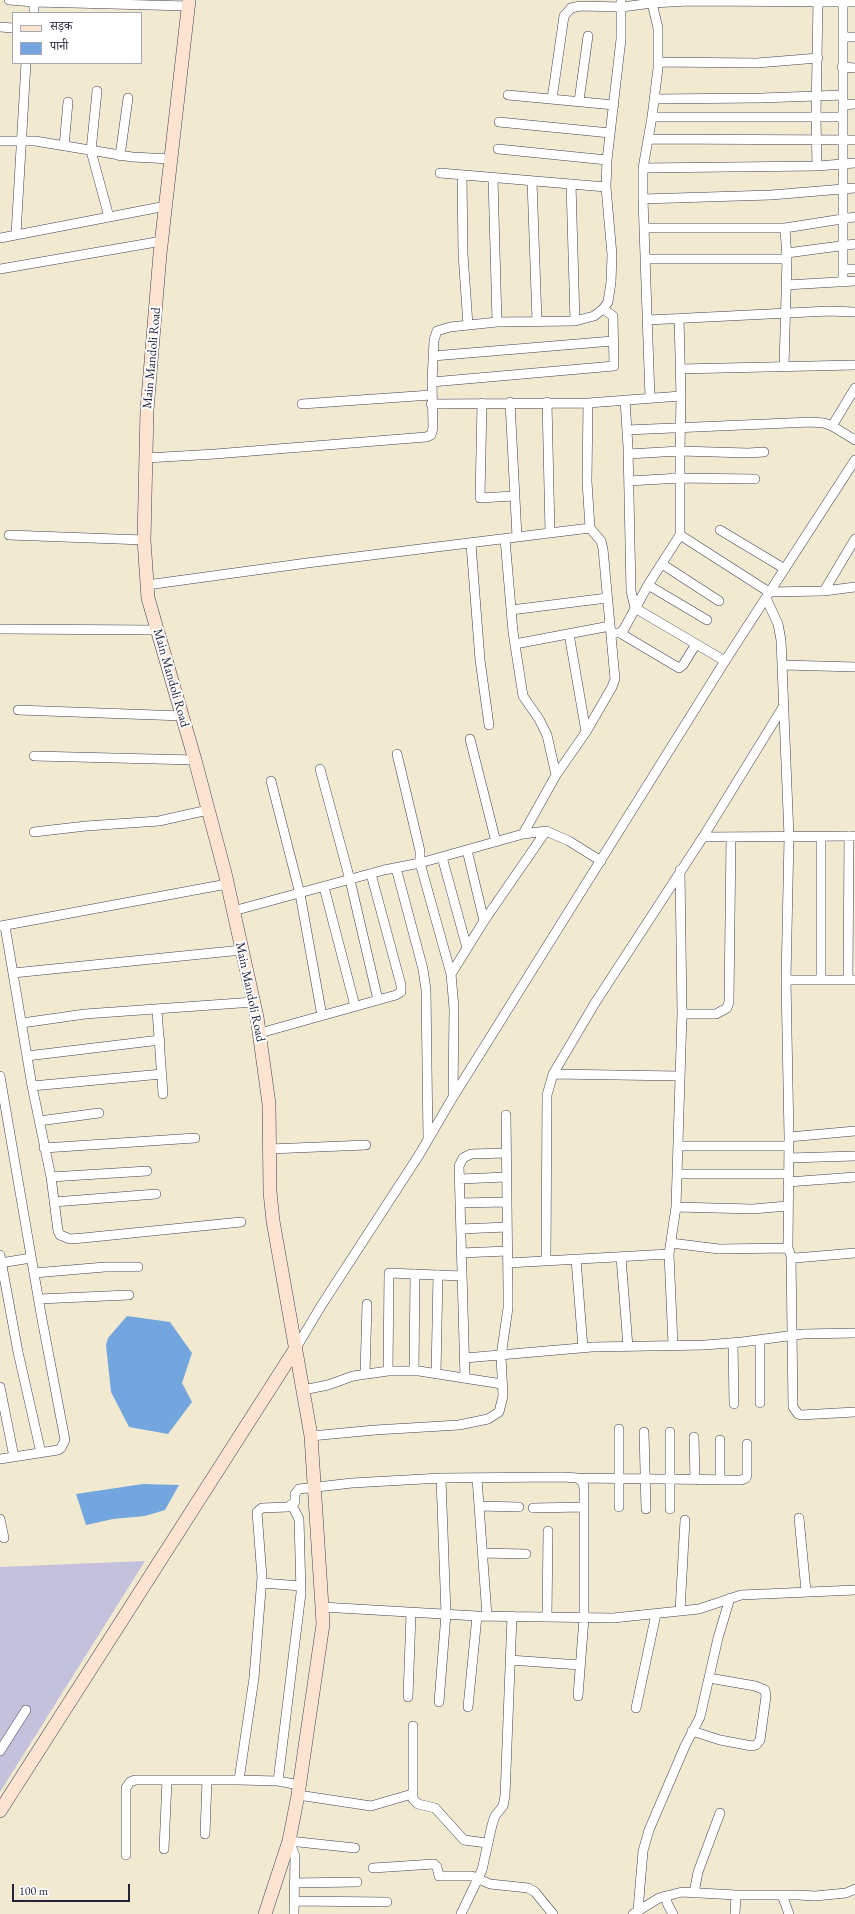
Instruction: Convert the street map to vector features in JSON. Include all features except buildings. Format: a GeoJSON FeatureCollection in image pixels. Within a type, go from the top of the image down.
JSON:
{"type":"FeatureCollection","features":[{"type":"Feature","properties":{"kind":"street"},"geometry":{"type":"LineString","coordinates":[[9,0],[34,2],[188,3]]}},
{"type":"Feature","properties":{"kind":"street"},"geometry":{"type":"LineString","coordinates":[[552,99],[564,16],[568,11],[580,6],[750,0],[818,0],[855,2]]}},
{"type":"Feature","properties":{"kind":"street"},"geometry":{"type":"LineString","coordinates":[[817,166],[816,97],[818,0]]}},
{"type":"Feature","properties":{"kind":"street"},"geometry":{"type":"LineString","coordinates":[[843,1],[843,282]]}},
{"type":"Feature","properties":{"kind":"street"},"geometry":{"type":"LineString","coordinates":[[34,2],[34,12]]}},
{"type":"Feature","properties":{"kind":"street","name":"Main Mandoli Road"},"geometry":{"type":"LineString","coordinates":[[188,3],[162,241],[147,410],[144,540],[147,585],[151,611],[183,716],[227,884],[260,1033],[269,1104],[270,1192],[273,1221],[311,1436],[323,1624],[299,1790],[289,1841],[265,1914]]}},
{"type":"Feature","properties":{"kind":"street"},"geometry":{"type":"LineString","coordinates":[[650,398],[643,199],[644,168],[652,117],[658,62],[658,28],[652,3]]}},
{"type":"Feature","properties":{"kind":"street"},"geometry":{"type":"LineString","coordinates":[[146,458],[426,437],[431,435],[433,428],[431,399],[434,340],[437,331],[450,327],[497,322],[575,321],[594,316],[603,309],[609,294],[612,268],[606,187],[607,160],[621,39],[621,4]]}},
{"type":"Feature","properties":{"kind":"street"},"geometry":{"type":"LineString","coordinates":[[0,27],[12,28]]}},
{"type":"Feature","properties":{"kind":"street"},"geometry":{"type":"LineString","coordinates":[[580,101],[588,36]]}},
{"type":"Feature","properties":{"kind":"street"},"geometry":{"type":"LineString","coordinates":[[844,37],[855,37]]}},
{"type":"Feature","properties":{"kind":"street"},"geometry":{"type":"LineString","coordinates":[[658,62],[757,63],[818,58]]}},
{"type":"Feature","properties":{"kind":"street"},"geometry":{"type":"LineString","coordinates":[[16,234],[20,141],[26,64]]}},
{"type":"Feature","properties":{"kind":"street"},"geometry":{"type":"LineString","coordinates":[[842,67],[855,68]]}},
{"type":"Feature","properties":{"kind":"street"},"geometry":{"type":"LineString","coordinates":[[97,92],[91,151],[108,217]]}},
{"type":"Feature","properties":{"kind":"street"},"geometry":{"type":"LineString","coordinates":[[508,94],[614,105]]}},
{"type":"Feature","properties":{"kind":"street"},"geometry":{"type":"LineString","coordinates":[[654,99],[816,97],[843,100],[855,104]]}},
{"type":"Feature","properties":{"kind":"street"},"geometry":{"type":"LineString","coordinates":[[120,156],[128,98]]}},
{"type":"Feature","properties":{"kind":"street"},"geometry":{"type":"LineString","coordinates":[[64,146],[68,102]]}},
{"type":"Feature","properties":{"kind":"street"},"geometry":{"type":"LineString","coordinates":[[652,117],[842,117]]}},
{"type":"Feature","properties":{"kind":"street"},"geometry":{"type":"LineString","coordinates":[[499,122],[610,134]]}},
{"type":"Feature","properties":{"kind":"street"},"geometry":{"type":"LineString","coordinates":[[648,139],[855,140]]}},
{"type":"Feature","properties":{"kind":"street"},"geometry":{"type":"LineString","coordinates":[[0,141],[35,141],[120,156],[171,159]]}},
{"type":"Feature","properties":{"kind":"street"},"geometry":{"type":"LineString","coordinates":[[498,148],[607,160]]}},
{"type":"Feature","properties":{"kind":"street"},"geometry":{"type":"LineString","coordinates":[[644,168],[817,166],[855,163]]}},
{"type":"Feature","properties":{"kind":"street"},"geometry":{"type":"LineString","coordinates":[[440,173],[606,187]]}},
{"type":"Feature","properties":{"kind":"street"},"geometry":{"type":"LineString","coordinates":[[462,175],[463,254],[468,325]]}},
{"type":"Feature","properties":{"kind":"street"},"geometry":{"type":"LineString","coordinates":[[493,178],[497,322]]}},
{"type":"Feature","properties":{"kind":"street"},"geometry":{"type":"LineString","coordinates":[[532,181],[537,321]]}},
{"type":"Feature","properties":{"kind":"street"},"geometry":{"type":"LineString","coordinates":[[571,184],[575,321]]}},
{"type":"Feature","properties":{"kind":"street"},"geometry":{"type":"LineString","coordinates":[[643,199],[771,195],[855,188]]}},
{"type":"Feature","properties":{"kind":"street"},"geometry":{"type":"LineString","coordinates":[[0,238],[166,206]]}},
{"type":"Feature","properties":{"kind":"street"},"geometry":{"type":"LineString","coordinates":[[644,228],[785,228],[855,217]]}},
{"type":"Feature","properties":{"kind":"street"},"geometry":{"type":"LineString","coordinates":[[784,367],[787,256],[785,228]]}},
{"type":"Feature","properties":{"kind":"street"},"geometry":{"type":"LineString","coordinates":[[0,269],[162,241]]}},
{"type":"Feature","properties":{"kind":"street"},"geometry":{"type":"LineString","coordinates":[[646,260],[787,256],[842,245],[855,244]]}},
{"type":"Feature","properties":{"kind":"street"},"geometry":{"type":"LineString","coordinates":[[843,269],[855,269]]}},
{"type":"Feature","properties":{"kind":"street"},"geometry":{"type":"LineString","coordinates":[[786,285],[855,281]]}},
{"type":"Feature","properties":{"kind":"street"},"geometry":{"type":"LineString","coordinates":[[432,382],[614,366],[613,316],[603,309]]}},
{"type":"Feature","properties":{"kind":"street"},"geometry":{"type":"LineString","coordinates":[[648,320],[785,313],[855,312]]}},
{"type":"Feature","properties":{"kind":"street"},"geometry":{"type":"LineString","coordinates":[[515,644],[569,634],[624,629],[648,585],[680,535],[681,396],[679,318]]}},
{"type":"Feature","properties":{"kind":"street"},"geometry":{"type":"LineString","coordinates":[[433,356],[613,341]]}},
{"type":"Feature","properties":{"kind":"street"},"geometry":{"type":"LineString","coordinates":[[680,369],[855,365]]}},
{"type":"Feature","properties":{"kind":"street"},"geometry":{"type":"LineString","coordinates":[[832,426],[855,388]]}},
{"type":"Feature","properties":{"kind":"street"},"geometry":{"type":"LineString","coordinates":[[302,404],[431,399],[482,403],[588,403],[681,396]]}},
{"type":"Feature","properties":{"kind":"street"},"geometry":{"type":"LineString","coordinates":[[625,400],[629,481],[631,591],[635,608],[725,662]]}},
{"type":"Feature","properties":{"kind":"street"},"geometry":{"type":"LineString","coordinates":[[510,402],[516,537]]}},
{"type":"Feature","properties":{"kind":"street"},"geometry":{"type":"LineString","coordinates":[[547,402],[550,533]]}},
{"type":"Feature","properties":{"kind":"street"},"geometry":{"type":"LineString","coordinates":[[482,403],[480,498],[514,496]]}},
{"type":"Feature","properties":{"kind":"street"},"geometry":{"type":"LineString","coordinates":[[523,834],[556,774],[586,732],[612,687],[615,679],[614,630],[607,598],[603,549],[601,541],[590,528],[588,481],[588,403]]}},
{"type":"Feature","properties":{"kind":"street"},"geometry":{"type":"LineString","coordinates":[[627,430],[811,422],[824,423],[832,426],[855,440]]}},
{"type":"Feature","properties":{"kind":"street"},"geometry":{"type":"LineString","coordinates":[[628,454],[680,451],[764,452]]}},
{"type":"Feature","properties":{"kind":"street"},"geometry":{"type":"LineString","coordinates":[[0,1811],[296,1348],[321,1306],[340,1280],[428,1141],[453,1097],[600,861],[725,662],[855,460]]}},
{"type":"Feature","properties":{"kind":"street"},"geometry":{"type":"LineString","coordinates":[[629,481],[680,478],[755,478]]}},
{"type":"Feature","properties":{"kind":"street"},"geometry":{"type":"LineString","coordinates":[[147,585],[307,563],[471,544],[590,528]]}},
{"type":"Feature","properties":{"kind":"street"},"geometry":{"type":"LineString","coordinates":[[720,530],[785,569]]}},
{"type":"Feature","properties":{"kind":"street"},"geometry":{"type":"LineString","coordinates":[[9,535],[144,540]]}},
{"type":"Feature","properties":{"kind":"street"},"geometry":{"type":"LineString","coordinates":[[680,535],[768,595],[778,624],[783,665],[783,707],[789,838],[786,980],[789,1142],[787,1206],[790,1252],[792,1404],[795,1411],[801,1415],[855,1412]]}},
{"type":"Feature","properties":{"kind":"street"},"geometry":{"type":"LineString","coordinates":[[505,539],[511,610],[523,696],[539,719],[547,734],[556,774]]}},
{"type":"Feature","properties":{"kind":"street"},"geometry":{"type":"LineString","coordinates":[[824,591],[855,539]]}},
{"type":"Feature","properties":{"kind":"street"},"geometry":{"type":"LineString","coordinates":[[471,544],[480,660],[489,725]]}},
{"type":"Feature","properties":{"kind":"street"},"geometry":{"type":"LineString","coordinates":[[662,564],[719,601]]}},
{"type":"Feature","properties":{"kind":"street"},"geometry":{"type":"LineString","coordinates":[[648,585],[707,620]]}},
{"type":"Feature","properties":{"kind":"street"},"geometry":{"type":"LineString","coordinates":[[768,595],[855,588]]}},
{"type":"Feature","properties":{"kind":"street"},"geometry":{"type":"LineString","coordinates":[[511,610],[607,598]]}},
{"type":"Feature","properties":{"kind":"street"},"geometry":{"type":"LineString","coordinates":[[0,629],[158,630]]}},
{"type":"Feature","properties":{"kind":"street"},"geometry":{"type":"LineString","coordinates":[[614,630],[679,668],[683,665],[696,644]]}},
{"type":"Feature","properties":{"kind":"street"},"geometry":{"type":"LineString","coordinates":[[569,634],[586,732]]}},
{"type":"Feature","properties":{"kind":"street"},"geometry":{"type":"LineString","coordinates":[[783,665],[855,667]]}},
{"type":"Feature","properties":{"kind":"street"},"geometry":{"type":"LineString","coordinates":[[546,1260],[547,1095],[553,1074],[595,1003],[680,870],[703,837],[783,707]]}},
{"type":"Feature","properties":{"kind":"street"},"geometry":{"type":"LineString","coordinates":[[18,710],[183,716]]}},
{"type":"Feature","properties":{"kind":"street"},"geometry":{"type":"LineString","coordinates":[[470,738],[496,842]]}},
{"type":"Feature","properties":{"kind":"street"},"geometry":{"type":"LineString","coordinates":[[397,754],[420,852],[420,863],[451,974],[454,1008],[453,1097]]}},
{"type":"Feature","properties":{"kind":"street"},"geometry":{"type":"LineString","coordinates":[[34,756],[195,760]]}},
{"type":"Feature","properties":{"kind":"street"},"geometry":{"type":"LineString","coordinates":[[320,769],[350,880],[378,1000]]}},
{"type":"Feature","properties":{"kind":"street"},"geometry":{"type":"LineString","coordinates":[[271,781],[300,894],[322,1016]]}},
{"type":"Feature","properties":{"kind":"street"},"geometry":{"type":"LineString","coordinates":[[34,832],[86,826],[159,821],[208,810]]}},
{"type":"Feature","properties":{"kind":"street"},"geometry":{"type":"LineString","coordinates":[[233,911],[371,874],[420,863],[523,834],[546,831],[569,841],[600,861]]}},
{"type":"Feature","properties":{"kind":"street"},"geometry":{"type":"LineString","coordinates":[[451,974],[484,921],[546,831]]}},
{"type":"Feature","properties":{"kind":"street"},"geometry":{"type":"LineString","coordinates":[[703,837],[789,838],[852,836],[852,980],[786,980]]}},
{"type":"Feature","properties":{"kind":"street"},"geometry":{"type":"LineString","coordinates":[[682,1014],[716,1014],[727,1008],[729,1002],[731,837]]}},
{"type":"Feature","properties":{"kind":"street"},"geometry":{"type":"LineString","coordinates":[[821,837],[821,980]]}},
{"type":"Feature","properties":{"kind":"street"},"geometry":{"type":"LineString","coordinates":[[467,850],[484,921]]}},
{"type":"Feature","properties":{"kind":"street"},"geometry":{"type":"LineString","coordinates":[[442,857],[467,948]]}},
{"type":"Feature","properties":{"kind":"street"},"geometry":{"type":"LineString","coordinates":[[396,868],[423,969],[426,990],[428,1141]]}},
{"type":"Feature","properties":{"kind":"street"},"geometry":{"type":"LineString","coordinates":[[673,1345],[669,1254],[672,1243],[676,1207],[682,1014],[680,870]]}},
{"type":"Feature","properties":{"kind":"street"},"geometry":{"type":"LineString","coordinates":[[260,1033],[396,995],[402,989],[371,874]]}},
{"type":"Feature","properties":{"kind":"street"},"geometry":{"type":"LineString","coordinates":[[227,884],[3,926],[13,973],[32,1086],[51,1177],[58,1231],[60,1235],[70,1239],[241,1222]]}},
{"type":"Feature","properties":{"kind":"street"},"geometry":{"type":"LineString","coordinates":[[324,887],[355,1006]]}},
{"type":"Feature","properties":{"kind":"street"},"geometry":{"type":"LineString","coordinates":[[13,973],[242,950]]}},
{"type":"Feature","properties":{"kind":"street"},"geometry":{"type":"LineString","coordinates":[[22,1023],[84,1014],[254,1002]]}},
{"type":"Feature","properties":{"kind":"street"},"geometry":{"type":"LineString","coordinates":[[157,1010],[163,1094]]}},
{"type":"Feature","properties":{"kind":"street"},"geometry":{"type":"LineString","coordinates":[[27,1056],[160,1040]]}},
{"type":"Feature","properties":{"kind":"street"},"geometry":{"type":"LineString","coordinates":[[32,1086],[162,1074]]}},
{"type":"Feature","properties":{"kind":"street"},"geometry":{"type":"LineString","coordinates":[[553,1074],[679,1076]]}},
{"type":"Feature","properties":{"kind":"street"},"geometry":{"type":"LineString","coordinates":[[0,1076],[31,1258],[65,1440],[61,1448],[58,1450],[0,1459]]}},
{"type":"Feature","properties":{"kind":"street"},"geometry":{"type":"LineString","coordinates":[[39,1121],[99,1113]]}},
{"type":"Feature","properties":{"kind":"street"},"geometry":{"type":"LineString","coordinates":[[311,1436],[375,1430],[459,1425],[488,1419],[499,1412],[503,1396],[501,1356],[508,1308],[506,1115]]}},
{"type":"Feature","properties":{"kind":"street"},"geometry":{"type":"LineString","coordinates":[[678,1146],[789,1142],[855,1131]]}},
{"type":"Feature","properties":{"kind":"street"},"geometry":{"type":"LineString","coordinates":[[44,1148],[195,1138]]}},
{"type":"Feature","properties":{"kind":"street"},"geometry":{"type":"LineString","coordinates":[[270,1149],[366,1145]]}},
{"type":"Feature","properties":{"kind":"street"},"geometry":{"type":"LineString","coordinates":[[465,1378],[460,1162],[467,1155],[506,1153]]}},
{"type":"Feature","properties":{"kind":"street"},"geometry":{"type":"LineString","coordinates":[[789,1158],[855,1156]]}},
{"type":"Feature","properties":{"kind":"street"},"geometry":{"type":"LineString","coordinates":[[51,1177],[147,1171]]}},
{"type":"Feature","properties":{"kind":"street"},"geometry":{"type":"LineString","coordinates":[[677,1174],[789,1178],[855,1177]]}},
{"type":"Feature","properties":{"kind":"street"},"geometry":{"type":"LineString","coordinates":[[460,1178],[506,1177]]}},
{"type":"Feature","properties":{"kind":"street"},"geometry":{"type":"LineString","coordinates":[[54,1202],[156,1194]]}},
{"type":"Feature","properties":{"kind":"street"},"geometry":{"type":"LineString","coordinates":[[460,1203],[506,1202]]}},
{"type":"Feature","properties":{"kind":"street"},"geometry":{"type":"LineString","coordinates":[[676,1207],[753,1209],[787,1206]]}},
{"type":"Feature","properties":{"kind":"street"},"geometry":{"type":"LineString","coordinates":[[461,1229],[507,1227]]}},
{"type":"Feature","properties":{"kind":"street"},"geometry":{"type":"LineString","coordinates":[[672,1243],[719,1249],[790,1252],[795,1258],[855,1253]]}},
{"type":"Feature","properties":{"kind":"street"},"geometry":{"type":"LineString","coordinates":[[461,1253],[507,1251]]}},
{"type":"Feature","properties":{"kind":"street"},"geometry":{"type":"LineString","coordinates":[[508,1263],[669,1254]]}},
{"type":"Feature","properties":{"kind":"street"},"geometry":{"type":"LineString","coordinates":[[621,1257],[628,1347]]}},
{"type":"Feature","properties":{"kind":"street"},"geometry":{"type":"LineString","coordinates":[[31,1258],[0,1260],[18,1352],[41,1453]]}},
{"type":"Feature","properties":{"kind":"street"},"geometry":{"type":"LineString","coordinates":[[576,1258],[584,1348]]}},
{"type":"Feature","properties":{"kind":"street"},"geometry":{"type":"LineString","coordinates":[[34,1273],[105,1267],[138,1267]]}},
{"type":"Feature","properties":{"kind":"street"},"geometry":{"type":"LineString","coordinates":[[388,1371],[389,1273],[462,1276]]}},
{"type":"Feature","properties":{"kind":"street"},"geometry":{"type":"LineString","coordinates":[[414,1371],[415,1274]]}},
{"type":"Feature","properties":{"kind":"street"},"geometry":{"type":"LineString","coordinates":[[436,1374],[438,1275]]}},
{"type":"Feature","properties":{"kind":"street"},"geometry":{"type":"LineString","coordinates":[[39,1299],[129,1295]]}},
{"type":"Feature","properties":{"kind":"street"},"geometry":{"type":"LineString","coordinates":[[365,1374],[367,1304]]}},
{"type":"Feature","properties":{"kind":"street"},"geometry":{"type":"LineString","coordinates":[[464,1358],[584,1348],[733,1343],[792,1336],[855,1333]]}},
{"type":"Feature","properties":{"kind":"street"},"geometry":{"type":"LineString","coordinates":[[760,1340],[760,1403]]}},
{"type":"Feature","properties":{"kind":"street"},"geometry":{"type":"LineString","coordinates":[[733,1343],[734,1404]]}},
{"type":"Feature","properties":{"kind":"street"},"geometry":{"type":"LineString","coordinates":[[303,1390],[365,1374],[388,1371],[414,1371],[502,1384]]}},
{"type":"Feature","properties":{"kind":"street"},"geometry":{"type":"LineString","coordinates":[[0,1387],[14,1456]]}},
{"type":"Feature","properties":{"kind":"street"},"geometry":{"type":"LineString","coordinates":[[619,1429],[619,1507]]}},
{"type":"Feature","properties":{"kind":"street"},"geometry":{"type":"LineString","coordinates":[[644,1432],[646,1509]]}},
{"type":"Feature","properties":{"kind":"street"},"geometry":{"type":"LineString","coordinates":[[670,1432],[670,1509]]}},
{"type":"Feature","properties":{"kind":"street"},"geometry":{"type":"LineString","coordinates":[[694,1437],[695,1480]]}},
{"type":"Feature","properties":{"kind":"street"},"geometry":{"type":"LineString","coordinates":[[720,1440],[720,1480]]}},
{"type":"Feature","properties":{"kind":"street"},"geometry":{"type":"LineString","coordinates":[[239,1780],[254,1678],[262,1583],[257,1512],[262,1508],[288,1507],[295,1502],[296,1491],[315,1486],[442,1478],[741,1480],[746,1478],[746,1444]]}},
{"type":"Feature","properties":{"kind":"street"},"geometry":{"type":"LineString","coordinates":[[439,1702],[446,1614],[442,1478]]}},
{"type":"Feature","properties":{"kind":"street"},"geometry":{"type":"LineString","coordinates":[[468,1706],[482,1616],[482,1553],[477,1478]]}},
{"type":"Feature","properties":{"kind":"street"},"geometry":{"type":"LineString","coordinates":[[578,1478],[583,1483],[584,1488],[584,1618],[578,1696]]}},
{"type":"Feature","properties":{"kind":"street"},"geometry":{"type":"LineString","coordinates":[[278,1781],[301,1586],[299,1519],[292,1505]]}},
{"type":"Feature","properties":{"kind":"street"},"geometry":{"type":"LineString","coordinates":[[479,1506],[519,1507]]}},
{"type":"Feature","properties":{"kind":"street"},"geometry":{"type":"LineString","coordinates":[[533,1508],[584,1507]]}},
{"type":"Feature","properties":{"kind":"street"},"geometry":{"type":"LineString","coordinates":[[0,1518],[4,1538]]}},
{"type":"Feature","properties":{"kind":"street"},"geometry":{"type":"LineString","coordinates":[[799,1518],[806,1591]]}},
{"type":"Feature","properties":{"kind":"street"},"geometry":{"type":"LineString","coordinates":[[680,1611],[685,1520]]}},
{"type":"Feature","properties":{"kind":"street"},"geometry":{"type":"LineString","coordinates":[[547,1617],[548,1531]]}},
{"type":"Feature","properties":{"kind":"street"},"geometry":{"type":"LineString","coordinates":[[482,1553],[526,1554]]}},
{"type":"Feature","properties":{"kind":"street"},"geometry":{"type":"LineString","coordinates":[[262,1583],[301,1586]]}},
{"type":"Feature","properties":{"kind":"street"},"geometry":{"type":"LineString","coordinates":[[322,1607],[482,1616],[613,1618],[709,1607],[741,1595],[855,1590]]}},
{"type":"Feature","properties":{"kind":"street"},"geometry":{"type":"LineString","coordinates":[[636,1912],[643,1851],[649,1830],[655,1813],[700,1717],[723,1617],[730,1598]]}},
{"type":"Feature","properties":{"kind":"street"},"geometry":{"type":"LineString","coordinates":[[408,1697],[411,1613]]}},
{"type":"Feature","properties":{"kind":"street"},"geometry":{"type":"LineString","coordinates":[[636,1708],[656,1614]]}},
{"type":"Feature","properties":{"kind":"street"},"geometry":{"type":"LineString","coordinates":[[461,1914],[484,1863],[486,1843],[494,1819],[503,1806],[506,1796],[512,1616]]}},
{"type":"Feature","properties":{"kind":"street"},"geometry":{"type":"LineString","coordinates":[[510,1660],[580,1665]]}},
{"type":"Feature","properties":{"kind":"street"},"geometry":{"type":"LineString","coordinates":[[692,1732],[720,1740],[752,1746],[756,1745],[760,1740],[766,1696],[764,1690],[755,1686],[709,1678]]}},
{"type":"Feature","properties":{"kind":"street"},"geometry":{"type":"LineString","coordinates":[[0,1751],[26,1710]]}},
{"type":"Feature","properties":{"kind":"street"},"geometry":{"type":"LineString","coordinates":[[413,1726],[412,1794],[415,1802],[431,1807],[441,1813],[461,1838],[468,1841],[486,1843]]}},
{"type":"Feature","properties":{"kind":"street"},"geometry":{"type":"LineString","coordinates":[[126,1855],[126,1794],[127,1785],[134,1780],[278,1781],[299,1790],[371,1806],[412,1794]]}},
{"type":"Feature","properties":{"kind":"street"},"geometry":{"type":"LineString","coordinates":[[164,1849],[167,1780]]}},
{"type":"Feature","properties":{"kind":"street"},"geometry":{"type":"LineString","coordinates":[[205,1834],[207,1780]]}},
{"type":"Feature","properties":{"kind":"street"},"geometry":{"type":"LineString","coordinates":[[694,1892],[698,1872],[720,1813]]}},
{"type":"Feature","properties":{"kind":"street"},"geometry":{"type":"LineString","coordinates":[[294,1914],[295,1856],[289,1841],[355,1848]]}},
{"type":"Feature","properties":{"kind":"street"},"geometry":{"type":"LineString","coordinates":[[373,1868],[434,1864],[437,1867],[439,1876],[472,1876],[490,1884],[532,1889],[553,1914]]}},
{"type":"Feature","properties":{"kind":"street"},"geometry":{"type":"LineString","coordinates":[[294,1883],[357,1882]]}},
{"type":"Feature","properties":{"kind":"street"},"geometry":{"type":"LineString","coordinates":[[636,1912],[665,1896],[682,1892],[736,1895],[828,1896],[855,1889]]}},
{"type":"Feature","properties":{"kind":"street"},"geometry":{"type":"LineString","coordinates":[[735,1914],[736,1895]]}},
{"type":"Feature","properties":{"kind":"street"},"geometry":{"type":"LineString","coordinates":[[782,1895],[789,1914]]}},
{"type":"Feature","properties":{"kind":"street"},"geometry":{"type":"LineString","coordinates":[[665,1896],[673,1914]]}},
{"type":"Feature","properties":{"kind":"street"},"geometry":{"type":"LineString","coordinates":[[294,1901],[387,1902]]}},
{"type":"Feature","properties":{"kind":"shaded area"},"geometry":{"type":"Polygon","coordinates":[[[145,1561],[0,1792],[0,1567],[145,1561]]]}},
{"type":"Feature","properties":{"kind":"water"},"geometry":{"type":"Polygon","coordinates":[[[127,1316],[170,1322],[192,1353],[182,1383],[192,1402],[168,1434],[129,1427],[111,1392],[106,1345],[108,1338],[127,1316]]]}},
{"type":"Feature","properties":{"kind":"water"},"geometry":{"type":"Polygon","coordinates":[[[143,1484],[179,1485],[165,1510],[145,1516],[113,1519],[86,1525],[76,1494],[143,1484]]]}}]}
